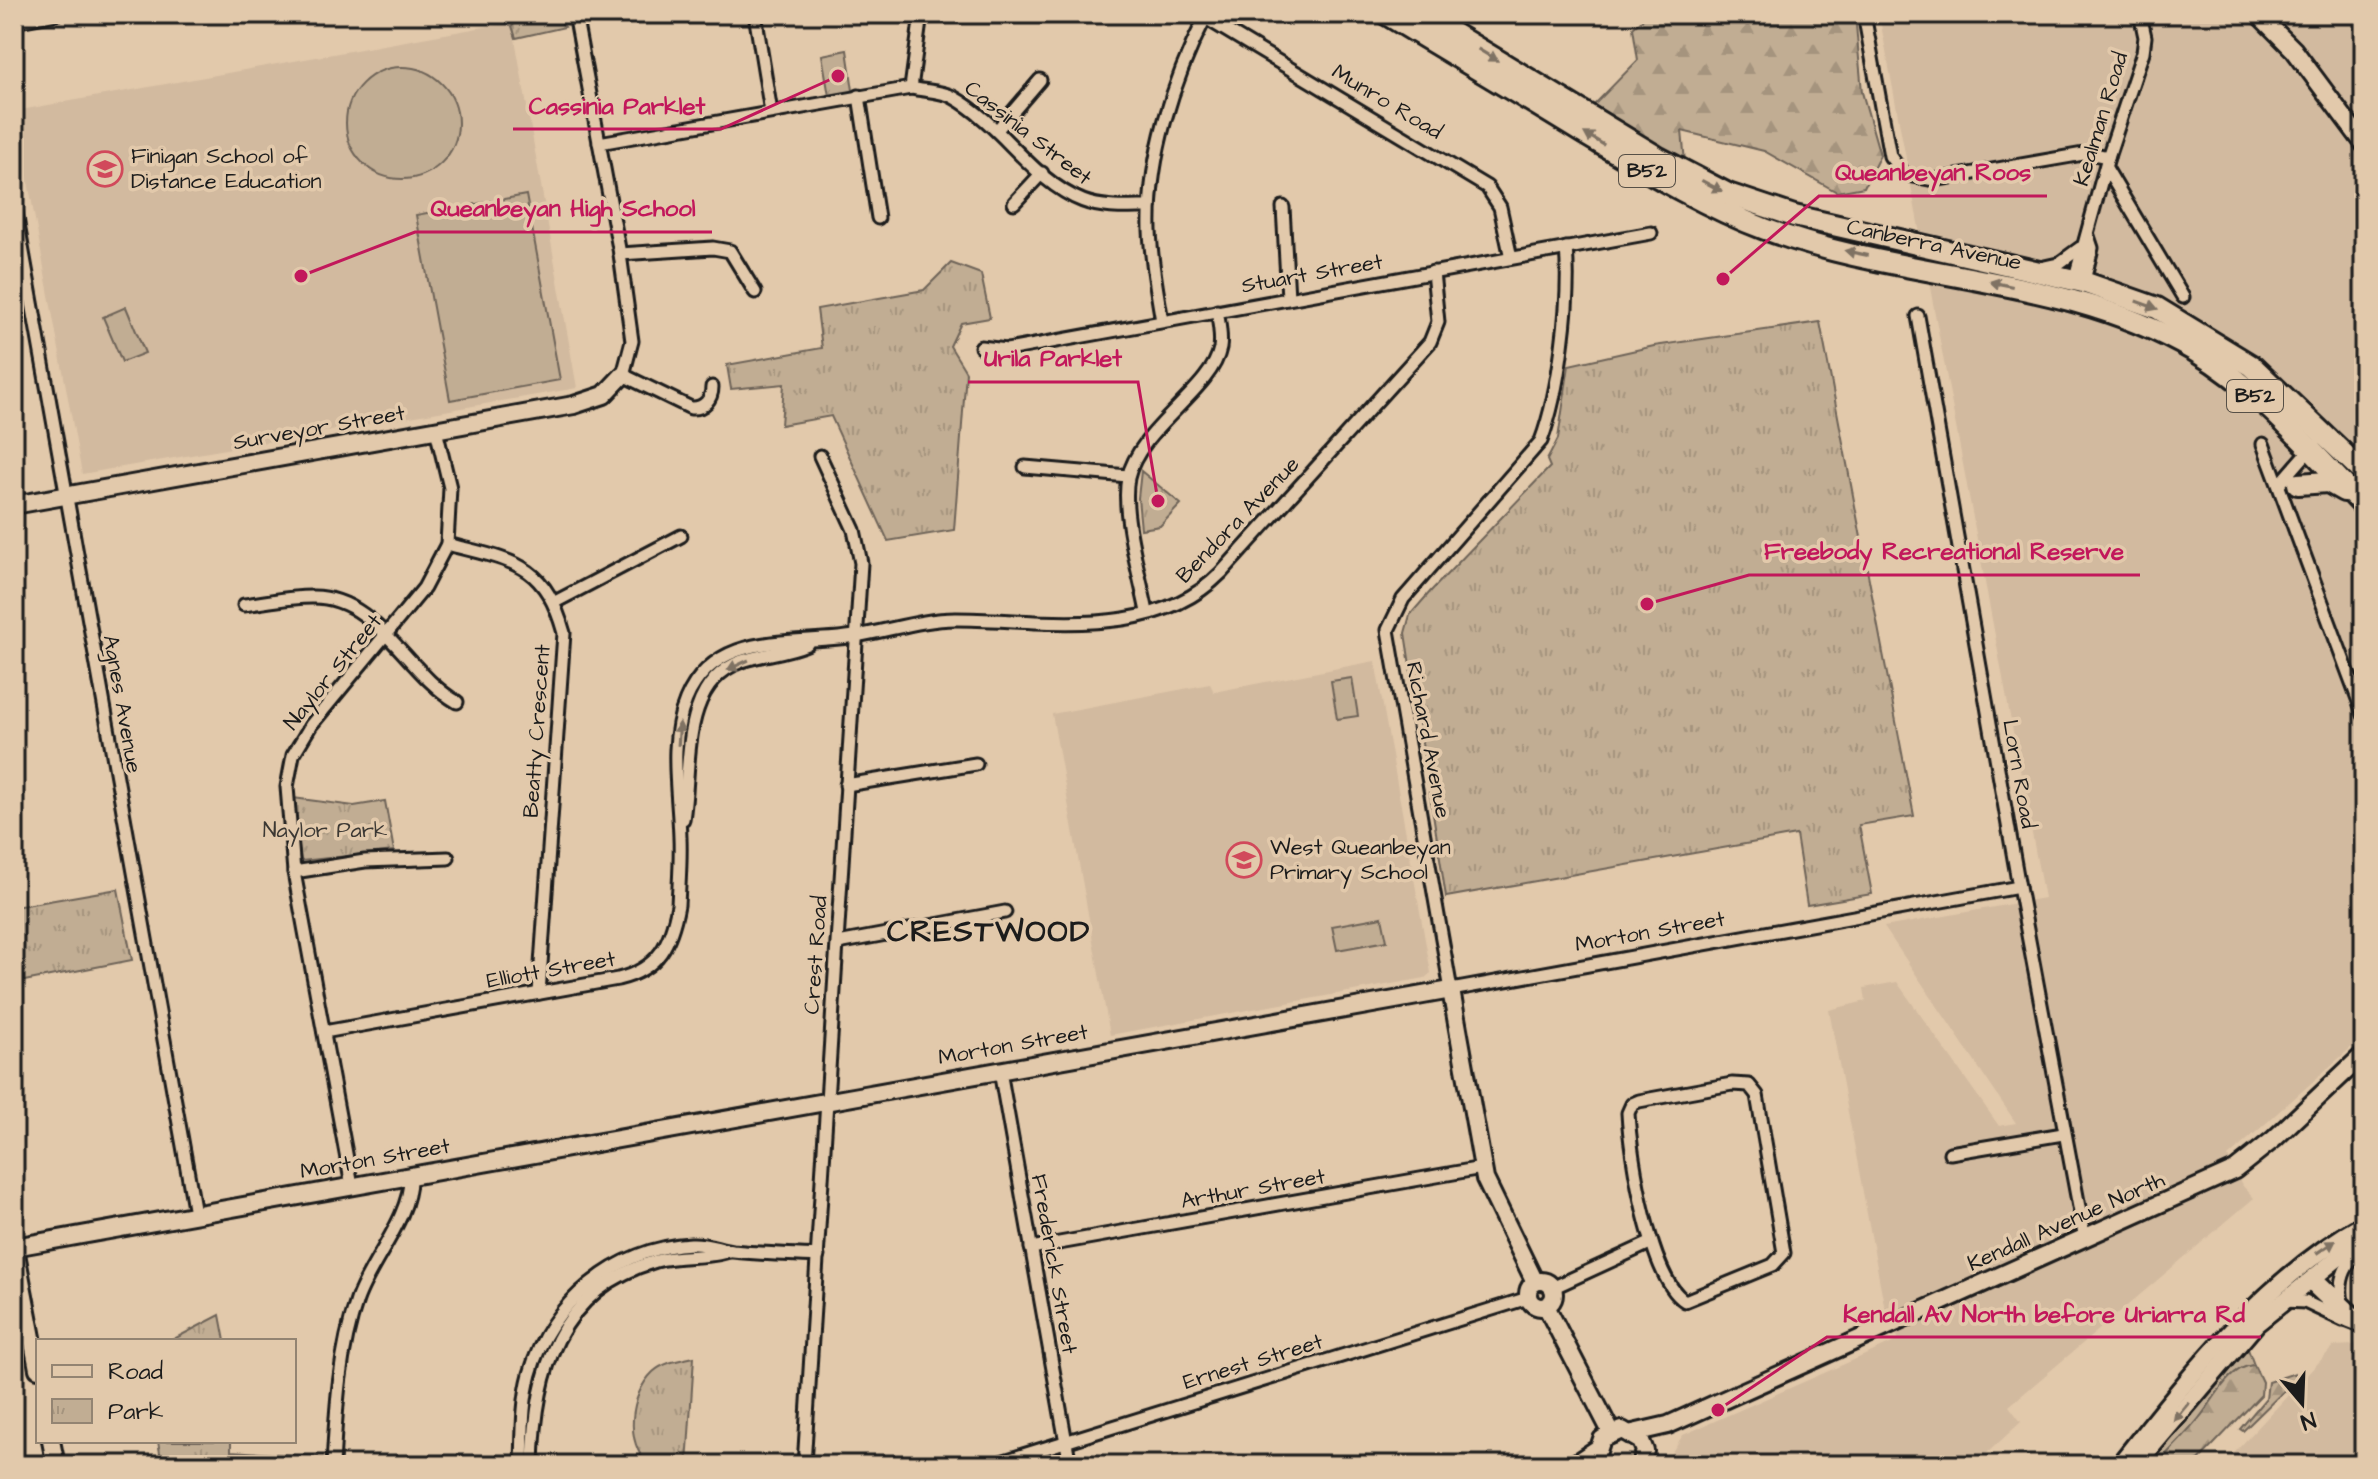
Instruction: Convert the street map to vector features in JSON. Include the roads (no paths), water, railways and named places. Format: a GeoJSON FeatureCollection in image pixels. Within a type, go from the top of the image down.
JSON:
{"type":"FeatureCollection","features":[{"type":"Feature","properties":{"kind":"highway","name":"Canberra Avenue"},"geometry":{"type":"LineString","coordinates":[[1386,14],[1647,171],[1713,207],[1767,230],[1817,245],[2076,290],[2184,322],[2252,366],[2322,446],[2362,504]]}},
{"type":"Feature","properties":{"kind":"highway","name":"Canberra Avenue"},"geometry":{"type":"LineString","coordinates":[[1421,14],[1659,158],[1728,194],[1794,216],[2031,270],[2076,290]]}},
{"type":"Feature","properties":{"kind":"highway","name":"Canberra Avenue"},"geometry":{"type":"LineString","coordinates":[[2322,446],[2364,473]]}},
{"type":"Feature","properties":{"kind":"highway"},"geometry":{"type":"LineString","coordinates":[[2288,489],[2328,482],[2362,504]]}},
{"type":"Feature","properties":{"kind":"street"},"geometry":{"type":"LineString","coordinates":[[14,22],[56,14]]}},
{"type":"Feature","properties":{"kind":"street"},"geometry":{"type":"LineString","coordinates":[[575,14],[620,254],[632,341],[623,375],[691,408],[705,404],[712,395],[712,387]]}},
{"type":"Feature","properties":{"kind":"street"},"geometry":{"type":"LineString","coordinates":[[755,14],[771,112]]}},
{"type":"Feature","properties":{"kind":"street"},"geometry":{"type":"LineString","coordinates":[[911,88],[921,14]]}},
{"type":"Feature","properties":{"kind":"street"},"geometry":{"type":"LineString","coordinates":[[1864,14],[1890,156],[1903,174],[1934,180],[2089,153],[2107,163],[2183,297]]}},
{"type":"Feature","properties":{"kind":"street","name":"Kealman Road"},"geometry":{"type":"LineString","coordinates":[[2031,270],[2058,264],[2081,247],[2088,236],[2107,163],[2145,44],[2140,14]]}},
{"type":"Feature","properties":{"kind":"street"},"geometry":{"type":"LineString","coordinates":[[2258,14],[2294,50],[2364,144]]}},
{"type":"Feature","properties":{"kind":"street"},"geometry":{"type":"LineString","coordinates":[[1162,321],[1151,250],[1150,207],[1165,124],[1202,16]]}},
{"type":"Feature","properties":{"kind":"street","name":"Munro Road"},"geometry":{"type":"LineString","coordinates":[[1202,16],[1487,187],[1500,207],[1511,258]]}},
{"type":"Feature","properties":{"kind":"street"},"geometry":{"type":"LineString","coordinates":[[998,129],[1040,80]]}},
{"type":"Feature","properties":{"kind":"street","name":"Cassinia Street"},"geometry":{"type":"LineString","coordinates":[[599,143],[911,88],[951,96],[998,129],[1042,173],[1086,202],[1150,207]]}},
{"type":"Feature","properties":{"kind":"street"},"geometry":{"type":"LineString","coordinates":[[859,96],[878,218]]}},
{"type":"Feature","properties":{"kind":"street"},"geometry":{"type":"LineString","coordinates":[[1014,203],[1042,173]]}},
{"type":"Feature","properties":{"kind":"street","name":"Agnes Avenue"},"geometry":{"type":"LineString","coordinates":[[14,202],[64,495],[195,1213]]}},
{"type":"Feature","properties":{"kind":"street"},"geometry":{"type":"LineString","coordinates":[[1283,207],[1288,298]]}},
{"type":"Feature","properties":{"kind":"street","name":"Stuart Street"},"geometry":{"type":"LineString","coordinates":[[981,347],[1007,350],[1651,233]]}},
{"type":"Feature","properties":{"kind":"street","name":"Kealman Road"},"geometry":{"type":"LineString","coordinates":[[2076,290],[2092,248],[2088,236]]}},
{"type":"Feature","properties":{"kind":"street","name":"Kealman Road"},"geometry":{"type":"LineString","coordinates":[[2076,290],[2081,247]]}},
{"type":"Feature","properties":{"kind":"street"},"geometry":{"type":"LineString","coordinates":[[620,254],[713,248],[730,251],[755,292]]}},
{"type":"Feature","properties":{"kind":"street","name":"Richard Avenue"},"geometry":{"type":"LineString","coordinates":[[1535,1282],[1482,1168],[1388,630],[1396,607],[1541,441],[1551,408],[1561,336],[1568,273],[1566,248]]}},
{"type":"Feature","properties":{"kind":"street","name":"Bendora Avenue"},"geometry":{"type":"LineString","coordinates":[[857,636],[954,619],[1080,624],[1181,604],[1207,587],[1430,342],[1438,322],[1433,272]]}},
{"type":"Feature","properties":{"kind":"street"},"geometry":{"type":"LineString","coordinates":[[1147,612],[1130,520],[1128,476],[1152,435],[1215,361],[1221,341],[1217,311]]}},
{"type":"Feature","properties":{"kind":"street","name":"Lorn Road"},"geometry":{"type":"LineString","coordinates":[[1918,316],[2063,1134],[2085,1239]]}},
{"type":"Feature","properties":{"kind":"street","name":"Surveyor Street"},"geometry":{"type":"LineString","coordinates":[[14,505],[589,402],[610,390],[623,375]]}},
{"type":"Feature","properties":{"kind":"street","name":"Naylor Street"},"geometry":{"type":"LineString","coordinates":[[352,1186],[294,872],[287,787],[293,755],[311,725],[387,638],[424,588],[447,544],[450,488],[436,430]]}},
{"type":"Feature","properties":{"kind":"street"},"geometry":{"type":"LineString","coordinates":[[2263,444],[2288,489],[2364,715]]}},
{"type":"Feature","properties":{"kind":"street"},"geometry":{"type":"LineString","coordinates":[[2288,489],[2322,446]]}},
{"type":"Feature","properties":{"kind":"street"},"geometry":{"type":"LineString","coordinates":[[2288,489],[2322,446]]}},
{"type":"Feature","properties":{"kind":"street","name":"Crest Road"},"geometry":{"type":"LineString","coordinates":[[804,1465],[860,551],[854,530],[820,456]]}},
{"type":"Feature","properties":{"kind":"street"},"geometry":{"type":"LineString","coordinates":[[1025,467],[1128,476]]}},
{"type":"Feature","properties":{"kind":"street"},"geometry":{"type":"LineString","coordinates":[[555,602],[681,536]]}},
{"type":"Feature","properties":{"kind":"street","name":"Beatty Crescent"},"geometry":{"type":"LineString","coordinates":[[447,544],[515,565],[537,576],[555,602],[564,633],[539,993]]}},
{"type":"Feature","properties":{"kind":"street"},"geometry":{"type":"LineString","coordinates":[[244,605],[313,597],[343,602],[373,619],[434,688],[457,702]]}},
{"type":"Feature","properties":{"kind":"street","name":"Elliott Street"},"geometry":{"type":"LineString","coordinates":[[324,1032],[633,976],[665,950],[673,935],[678,905],[680,840],[676,787],[680,718],[697,679],[719,658],[744,647],[779,641],[811,642],[857,636]]}},
{"type":"Feature","properties":{"kind":"street"},"geometry":{"type":"LineString","coordinates":[[846,785],[976,764]]}},
{"type":"Feature","properties":{"kind":"street"},"geometry":{"type":"LineString","coordinates":[[294,872],[365,861],[448,858]]}},
{"type":"Feature","properties":{"kind":"street","name":"Morton Street"},"geometry":{"type":"LineString","coordinates":[[14,1245],[2019,887]]}},
{"type":"Feature","properties":{"kind":"street"},"geometry":{"type":"LineString","coordinates":[[838,943],[1005,912]]}},
{"type":"Feature","properties":{"kind":"street","name":"Kendall Avenue North"},"geometry":{"type":"LineString","coordinates":[[1611,1432],[1633,1433],[1668,1425],[2235,1170],[2264,1148],[2364,1054]]}},
{"type":"Feature","properties":{"kind":"street","name":"Frederick Street"},"geometry":{"type":"LineString","coordinates":[[1000,1071],[1070,1465]]}},
{"type":"Feature","properties":{"kind":"street"},"geometry":{"type":"LineString","coordinates":[[1732,1084],[1749,1085],[1757,1095],[1783,1256],[1773,1265],[1685,1301],[1676,1293],[1650,1243],[1628,1118],[1632,1104],[1732,1084]]}},
{"type":"Feature","properties":{"kind":"street"},"geometry":{"type":"LineString","coordinates":[[1950,1153],[2063,1134]]}},
{"type":"Feature","properties":{"kind":"street","name":"Arthur Street"},"geometry":{"type":"LineString","coordinates":[[1031,1248],[1482,1168]]}},
{"type":"Feature","properties":{"kind":"street"},"geometry":{"type":"LineString","coordinates":[[333,1465],[340,1371],[351,1320],[368,1273],[407,1204],[410,1176]]}},
{"type":"Feature","properties":{"kind":"street"},"geometry":{"type":"LineString","coordinates":[[2136,1465],[2224,1358],[2282,1301],[2321,1249],[2364,1224]]}},
{"type":"Feature","properties":{"kind":"street"},"geometry":{"type":"LineString","coordinates":[[2119,1465],[2221,1344],[2305,1272],[2364,1237]]}},
{"type":"Feature","properties":{"kind":"street"},"geometry":{"type":"LineString","coordinates":[[1552,1288],[1650,1243]]}},
{"type":"Feature","properties":{"kind":"street"},"geometry":{"type":"LineString","coordinates":[[522,1465],[531,1372],[550,1330],[579,1293],[619,1264],[655,1250],[707,1244],[729,1251]]}},
{"type":"Feature","properties":{"kind":"street"},"geometry":{"type":"LineString","coordinates":[[14,1245],[36,1359]]}},
{"type":"Feature","properties":{"kind":"street"},"geometry":{"type":"LineString","coordinates":[[2342,1302],[2339,1287],[2344,1269],[2364,1245]]}},
{"type":"Feature","properties":{"kind":"street"},"geometry":{"type":"LineString","coordinates":[[533,1465],[535,1421],[542,1376],[553,1346],[578,1310],[607,1284],[644,1265],[682,1256],[729,1251],[818,1256]]}},
{"type":"Feature","properties":{"kind":"street"},"geometry":{"type":"LineString","coordinates":[[2305,1272],[2342,1302],[2363,1327]]}},
{"type":"Feature","properties":{"kind":"street"},"geometry":{"type":"LineString","coordinates":[[2305,1272],[2348,1321]]}},
{"type":"Feature","properties":{"kind":"street"},"geometry":{"type":"LineString","coordinates":[[1535,1282],[1547,1282],[1552,1288],[1554,1296],[1546,1306],[1538,1307],[1528,1298],[1529,1287],[1535,1282]]}},
{"type":"Feature","properties":{"kind":"street","name":"Ernest Street"},"geometry":{"type":"LineString","coordinates":[[991,1465],[1528,1298]]}},
{"type":"Feature","properties":{"kind":"street"},"geometry":{"type":"LineString","coordinates":[[2282,1301],[2305,1302],[2363,1327]]}},
{"type":"Feature","properties":{"kind":"street"},"geometry":{"type":"LineString","coordinates":[[1546,1306],[1611,1432],[1599,1457],[1573,1465]]}},
{"type":"Feature","properties":{"kind":"street","name":"Kendall Avenue North"},"geometry":{"type":"LineString","coordinates":[[1647,1459],[1668,1425]]}},
{"type":"Feature","properties":{"kind":"street"},"geometry":{"type":"LineString","coordinates":[[1633,1433],[1647,1459]]}},
{"type":"Feature","properties":{"kind":"street"},"geometry":{"type":"LineString","coordinates":[[51,1443],[56,1465]]}},
{"type":"Feature","properties":{"kind":"place","name":"Cassinia Parklet"},"geometry":{"type":"Point","coordinates":[838,76]}},
{"type":"Feature","properties":{"kind":"place","name":"Finigan School of Distance Education"},"geometry":{"type":"Point","coordinates":[105,169]}},
{"type":"Feature","properties":{"kind":"place","name":"Queanbeyan High School"},"geometry":{"type":"Point","coordinates":[301,276]}},
{"type":"Feature","properties":{"kind":"place","name":"Queanbeyan Roos"},"geometry":{"type":"Point","coordinates":[1723,279]}},
{"type":"Feature","properties":{"kind":"place","name":"Urila Parklet"},"geometry":{"type":"Point","coordinates":[1158,501]}},
{"type":"Feature","properties":{"kind":"place","name":"Freebody Recreational Reserve"},"geometry":{"type":"Point","coordinates":[1647,604]}},
{"type":"Feature","properties":{"kind":"place","name":"West Queanbeyan Primary School"},"geometry":{"type":"Point","coordinates":[1244,860]}},
{"type":"Feature","properties":{"kind":"place","name":"Kendall Av North before Uriarra Rd"},"geometry":{"type":"Point","coordinates":[1718,1410]}},
{"type":"Feature","properties":{"kind":"district","name":"CRESTWOOD"},"geometry":{"type":"Point","coordinates":[989,932]}},
{"type":"Feature","properties":{"kind":"park label","name":"Naylor Park"},"geometry":{"type":"Point","coordinates":[325,830]}}]}
